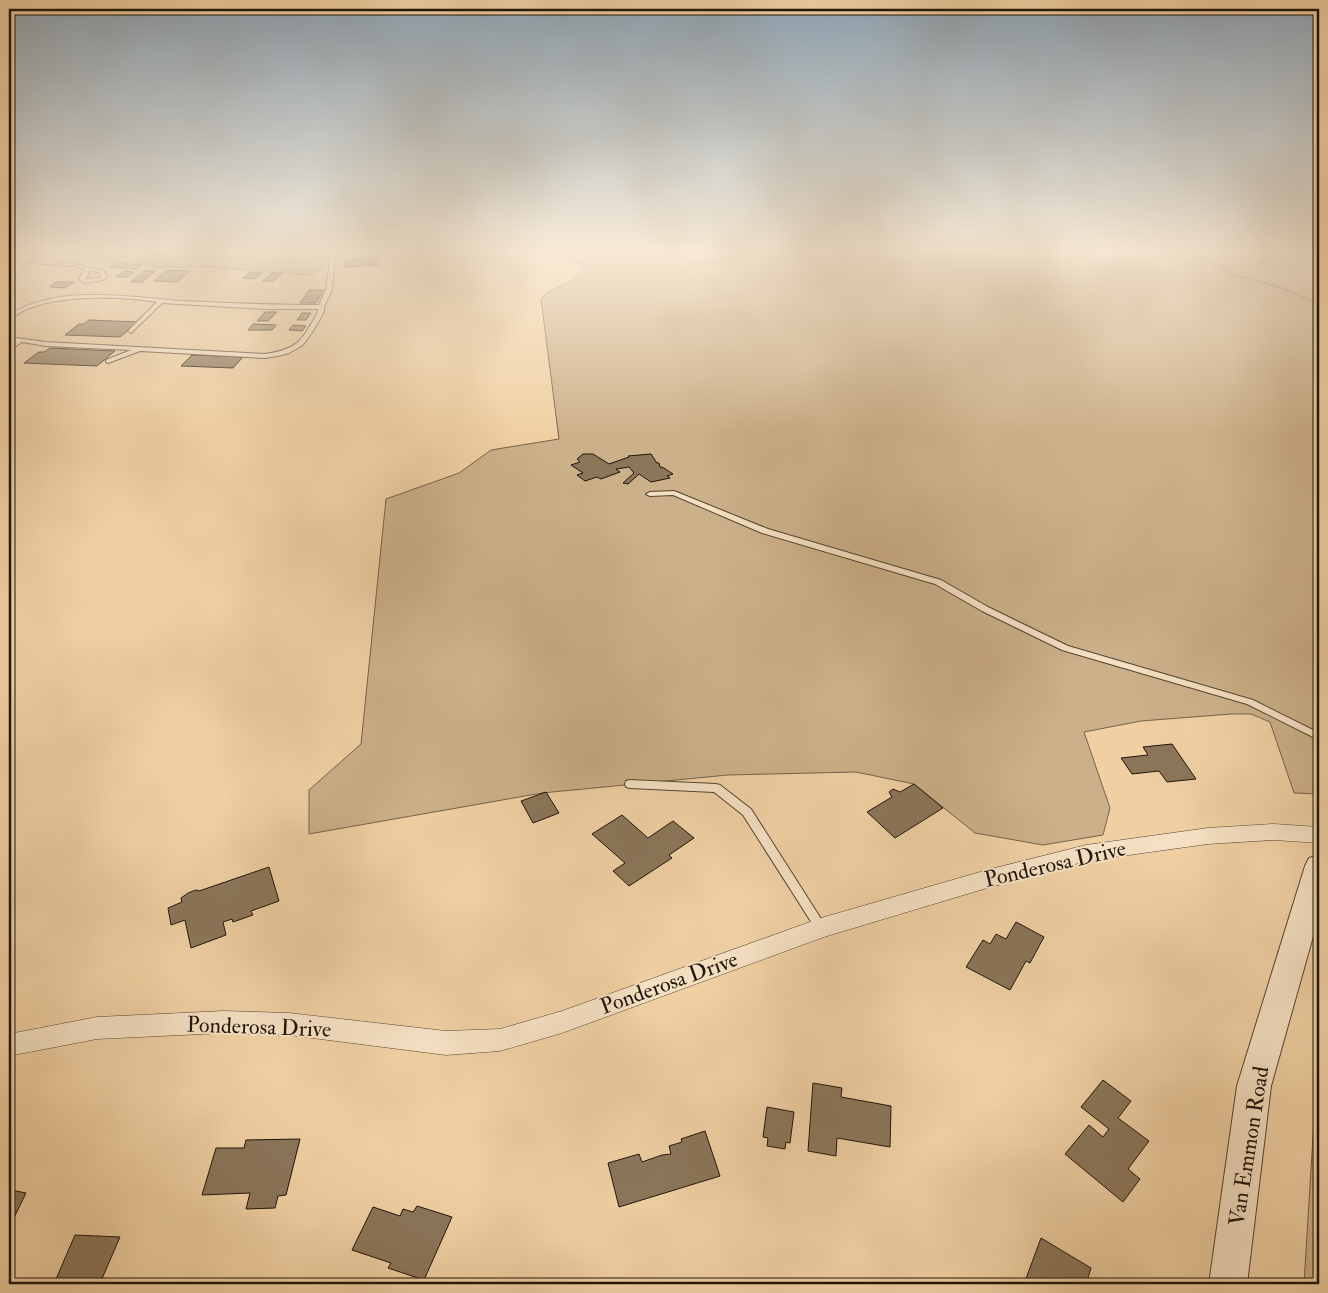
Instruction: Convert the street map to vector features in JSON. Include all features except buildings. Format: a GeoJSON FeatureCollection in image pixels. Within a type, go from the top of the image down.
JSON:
{"type":"FeatureCollection","features":[{"type":"Feature","properties":{"kind":"street","name":"Ponderosa Drive"},"geometry":{"type":"LineString","coordinates":[[9,1045],[97,1028],[224,1022],[289,1024],[446,1044],[500,1040],[562,1022],[821,928],[987,879],[1086,853],[1208,836],[1274,832],[1319,834]]}},
{"type":"Feature","properties":{"kind":"street","name":"Van Emmon Road"},"geometry":{"type":"LineString","coordinates":[[1228,1284],[1254,1086],[1319,866]]}},
{"type":"Feature","properties":{"kind":"lane"},"geometry":{"type":"LineString","coordinates":[[131,331],[150,312]]}},
{"type":"Feature","properties":{"kind":"lane"},"geometry":{"type":"LineString","coordinates":[[9,339],[46,344],[265,356],[291,351],[301,346],[321,312]]}},
{"type":"Feature","properties":{"kind":"lane"},"geometry":{"type":"LineString","coordinates":[[9,349],[20,341]]}},
{"type":"Feature","properties":{"kind":"lane"},"geometry":{"type":"LineString","coordinates":[[108,361],[142,349]]}},
{"type":"Feature","properties":{"kind":"lane"},"geometry":{"type":"LineString","coordinates":[[650,494],[674,493],[765,531],[938,582],[986,609],[1065,648],[1250,702],[1319,736]]}},
{"type":"Feature","properties":{"kind":"lane"},"geometry":{"type":"LineString","coordinates":[[630,784],[716,788],[747,812],[821,928]]}},
{"type":"Feature","properties":{"kind":"shaded area"},"geometry":{"type":"Polygon","coordinates":[[[543,312],[1319,312],[1319,794],[1294,793],[1270,722],[1251,714],[1231,714],[1141,721],[1084,732],[1110,808],[1103,835],[1043,845],[975,833],[914,784],[856,772],[728,775],[542,793],[309,834],[309,790],[361,744],[386,499],[459,473],[491,450],[559,439],[543,312]]]}},
{"type":"Feature","properties":{"kind":"shaded area"},"geometry":{"type":"Polygon","coordinates":[[[1319,1038],[1319,1284],[1304,1284],[1319,1038]]]}}]}
